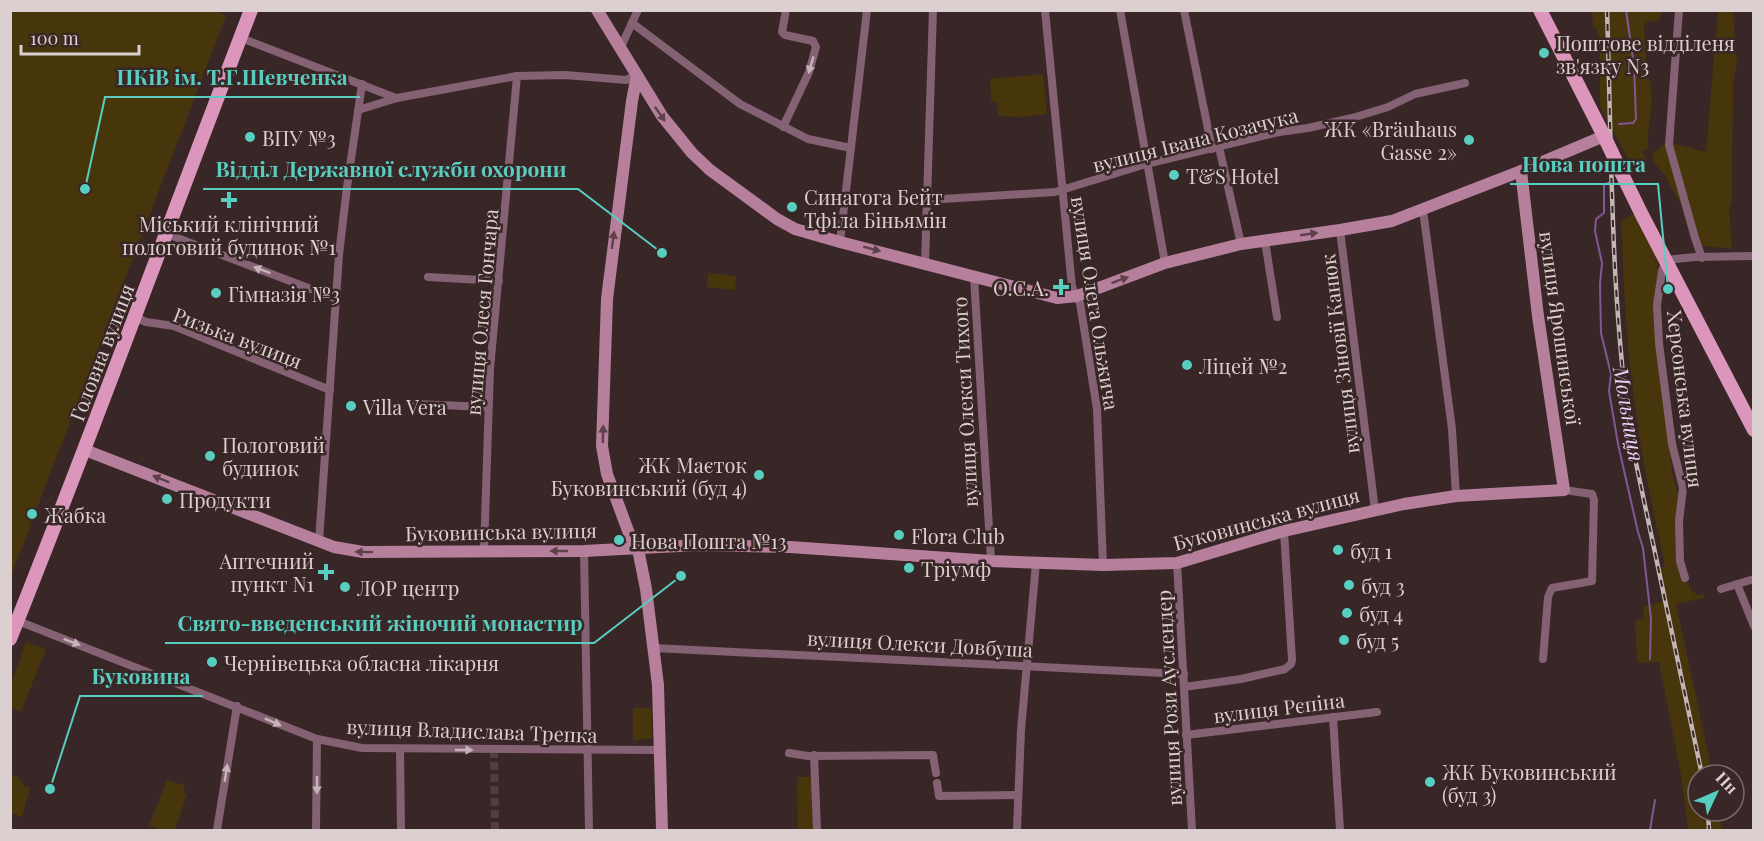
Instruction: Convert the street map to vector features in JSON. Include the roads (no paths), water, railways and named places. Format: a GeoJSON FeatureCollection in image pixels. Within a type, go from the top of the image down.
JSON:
{"type":"FeatureCollection","features":[{"type":"Feature","properties":{"kind":"main road","name":"Головна вулиця"},"geometry":{"type":"LineString","coordinates":[[10,639],[85,450],[115,365],[251,10]]}},
{"type":"Feature","properties":{"kind":"main road"},"geometry":{"type":"LineString","coordinates":[[1540,10],[1754,430]]}},
{"type":"Feature","properties":{"kind":"street"},"geometry":{"type":"LineString","coordinates":[[241,10],[243,31],[397,98]]}},
{"type":"Feature","properties":{"kind":"street"},"geometry":{"type":"LineString","coordinates":[[597,10],[662,116],[692,153],[710,170],[777,219],[795,229],[840,242],[1057,298],[1077,296],[1165,263],[1241,244],[1385,222],[1423,210],[1604,136]]}},
{"type":"Feature","properties":{"kind":"street"},"geometry":{"type":"LineString","coordinates":[[620,49],[638,10]]}},
{"type":"Feature","properties":{"kind":"street"},"geometry":{"type":"LineString","coordinates":[[783,127],[809,72],[816,47],[813,41],[782,32],[786,10]]}},
{"type":"Feature","properties":{"kind":"street"},"geometry":{"type":"LineString","coordinates":[[840,242],[867,10]]}},
{"type":"Feature","properties":{"kind":"street"},"geometry":{"type":"LineString","coordinates":[[926,264],[933,10]]}},
{"type":"Feature","properties":{"kind":"street","name":"вулиця Олега Ольжича"},"geometry":{"type":"LineString","coordinates":[[1045,10],[1072,287],[1080,303],[1097,409],[1103,565]]}},
{"type":"Feature","properties":{"kind":"street"},"geometry":{"type":"LineString","coordinates":[[1120,10],[1165,263]]}},
{"type":"Feature","properties":{"kind":"street"},"geometry":{"type":"LineString","coordinates":[[1184,10],[1215,148],[1241,244]]}},
{"type":"Feature","properties":{"kind":"street"},"geometry":{"type":"LineString","coordinates":[[1679,10],[1669,145],[1702,258]]}},
{"type":"Feature","properties":{"kind":"street"},"geometry":{"type":"LineString","coordinates":[[632,23],[740,104],[808,139],[851,148]]}},
{"type":"Feature","properties":{"kind":"street"},"geometry":{"type":"LineString","coordinates":[[358,110],[397,98],[517,76],[566,75],[626,80],[637,75]]}},
{"type":"Feature","properties":{"kind":"street"},"geometry":{"type":"LineString","coordinates":[[637,75],[610,261],[605,343],[603,446],[607,474],[630,536],[638,549],[654,648],[661,750],[662,831]]}},
{"type":"Feature","properties":{"kind":"street","name":"вулиця Олеся Гончара"},"geometry":{"type":"LineString","coordinates":[[484,551],[488,407],[517,76]]}},
{"type":"Feature","properties":{"kind":"street"},"geometry":{"type":"LineString","coordinates":[[319,541],[346,197],[362,84]]}},
{"type":"Feature","properties":{"kind":"street","name":"вулиця Івана Козачука"},"geometry":{"type":"LineString","coordinates":[[927,200],[1062,190],[1146,165],[1352,118],[1388,107],[1415,94],[1465,84]]}},
{"type":"Feature","properties":{"kind":"street","name":"вулиця Ярошинської"},"geometry":{"type":"LineString","coordinates":[[1521,171],[1538,316],[1564,490]]}},
{"type":"Feature","properties":{"kind":"street"},"geometry":{"type":"LineString","coordinates":[[1423,210],[1452,429],[1456,496]]}},
{"type":"Feature","properties":{"kind":"street","name":"вулиця Зіновії Канюк"},"geometry":{"type":"LineString","coordinates":[[1340,230],[1374,510]]}},
{"type":"Feature","properties":{"kind":"street"},"geometry":{"type":"LineString","coordinates":[[167,234],[337,299]]}},
{"type":"Feature","properties":{"kind":"street"},"geometry":{"type":"LineString","coordinates":[[1265,241],[1278,317]]}},
{"type":"Feature","properties":{"kind":"street"},"geometry":{"type":"LineString","coordinates":[[1666,260],[1754,256]]}},
{"type":"Feature","properties":{"kind":"street","name":"Херсонська вулиця"},"geometry":{"type":"LineString","coordinates":[[1666,260],[1662,271],[1657,315],[1672,444],[1683,488],[1679,521],[1680,561],[1685,578]]}},
{"type":"Feature","properties":{"kind":"street"},"geometry":{"type":"LineString","coordinates":[[428,277],[499,281]]}},
{"type":"Feature","properties":{"kind":"street","name":"вулиця Олекси Тихого"},"geometry":{"type":"LineString","coordinates":[[974,277],[991,561]]}},
{"type":"Feature","properties":{"kind":"street","name":"Ризька вулиця"},"geometry":{"type":"LineString","coordinates":[[135,317],[146,322],[174,327],[330,390]]}},
{"type":"Feature","properties":{"kind":"street"},"geometry":{"type":"LineString","coordinates":[[414,404],[488,407]]}},
{"type":"Feature","properties":{"kind":"street","name":"Буковинська вулиця"},"geometry":{"type":"LineString","coordinates":[[85,450],[349,551],[584,551],[698,545],[778,547],[1036,563],[1103,565],[1177,563],[1284,531],[1374,510],[1456,496],[1564,490],[1592,494],[1594,500],[1593,581],[1552,588],[1548,597],[1543,659]]}},
{"type":"Feature","properties":{"kind":"street"},"geometry":{"type":"LineString","coordinates":[[1184,687],[1241,679],[1285,669],[1291,664],[1284,531]]}},
{"type":"Feature","properties":{"kind":"street"},"geometry":{"type":"LineString","coordinates":[[584,551],[589,831]]}},
{"type":"Feature","properties":{"kind":"street"},"geometry":{"type":"LineString","coordinates":[[1017,831],[1026,664],[1036,563]]}},
{"type":"Feature","properties":{"kind":"street","name":"вулиця Рози Ауслендер"},"geometry":{"type":"LineString","coordinates":[[1177,563],[1192,831]]}},
{"type":"Feature","properties":{"kind":"street"},"geometry":{"type":"LineString","coordinates":[[1721,589],[1754,579]]}},
{"type":"Feature","properties":{"kind":"street"},"geometry":{"type":"LineString","coordinates":[[1737,584],[1754,626]]}},
{"type":"Feature","properties":{"kind":"street","name":"вулиця Владислава Трепка"},"geometry":{"type":"LineString","coordinates":[[18,621],[317,739],[362,748],[661,750]]}},
{"type":"Feature","properties":{"kind":"street","name":"вулиця Олекси Довбуша"},"geometry":{"type":"LineString","coordinates":[[654,648],[1026,664],[1184,674]]}},
{"type":"Feature","properties":{"kind":"street"},"geometry":{"type":"LineString","coordinates":[[217,831],[237,706]]}},
{"type":"Feature","properties":{"kind":"street","name":"вулиця Рєпіна"},"geometry":{"type":"LineString","coordinates":[[1186,735],[1377,712]]}},
{"type":"Feature","properties":{"kind":"street"},"geometry":{"type":"LineString","coordinates":[[1333,717],[1341,831]]}},
{"type":"Feature","properties":{"kind":"street"},"geometry":{"type":"LineString","coordinates":[[316,831],[317,739]]}},
{"type":"Feature","properties":{"kind":"street"},"geometry":{"type":"LineString","coordinates":[[400,749],[401,831]]}},
{"type":"Feature","properties":{"kind":"street"},"geometry":{"type":"LineString","coordinates":[[789,753],[798,756],[933,755],[936,772]]}},
{"type":"Feature","properties":{"kind":"street"},"geometry":{"type":"LineString","coordinates":[[814,755],[817,831]]}},
{"type":"Feature","properties":{"kind":"street"},"geometry":{"type":"LineString","coordinates":[[936,783],[939,796],[1018,795]]}},
{"type":"Feature","properties":{"kind":"waterway","name":"Мольниця"},"geometry":{"type":"LineString","coordinates":[[1619,124],[1633,123],[1636,119],[1634,66],[1626,10]]}},
{"type":"Feature","properties":{"kind":"waterway","name":"Мольниця"},"geometry":{"type":"LineString","coordinates":[[1610,182],[1604,185],[1604,213],[1596,219],[1595,231],[1602,263],[1601,333],[1611,374],[1609,391],[1618,444],[1643,548],[1651,619],[1650,659]]}},
{"type":"Feature","properties":{"kind":"waterway","name":"Мольниця"},"geometry":{"type":"LineString","coordinates":[[1650,830],[1655,800]]}},
{"type":"Feature","properties":{"kind":"tunnel"},"geometry":{"type":"LineString","coordinates":[[494,750],[495,830]]}},
{"type":"Feature","properties":{"kind":"railway"},"geometry":{"type":"LineString","coordinates":[[1607,10],[1613,228],[1625,390],[1632,444],[1699,763]]}},
{"type":"Feature","properties":{"kind":"railway"},"geometry":{"type":"LineString","coordinates":[[1709,823],[1709,830]]}},
{"type":"Feature","properties":{"kind":"place","name":"Поштове відділеня зв'язку N3"},"geometry":{"type":"Point","coordinates":[1544,53]}},
{"type":"Feature","properties":{"kind":"place","name":"ВПУ №3"},"geometry":{"type":"Point","coordinates":[250,137]}},
{"type":"Feature","properties":{"kind":"place","name":"ЖК «Bräuhaus Gasse 2»"},"geometry":{"type":"Point","coordinates":[1469,140]}},
{"type":"Feature","properties":{"kind":"place","name":"T&S Hotel"},"geometry":{"type":"Point","coordinates":[1174,175]}},
{"type":"Feature","properties":{"kind":"place","name":"ПКіВ ім. Т.Г.Шевченка"},"geometry":{"type":"Point","coordinates":[85,189]}},
{"type":"Feature","properties":{"kind":"place","name":"Міський клінічний пологовий будинок №1"},"geometry":{"type":"Point","coordinates":[229,200]}},
{"type":"Feature","properties":{"kind":"place","name":"Синагога Бейт Тфіла Біньямін"},"geometry":{"type":"Point","coordinates":[792,207]}},
{"type":"Feature","properties":{"kind":"place","name":"Відділ Державної служби охорони"},"geometry":{"type":"Point","coordinates":[662,253]}},
{"type":"Feature","properties":{"kind":"place","name":"О.С.А."},"geometry":{"type":"Point","coordinates":[1061,287]}},
{"type":"Feature","properties":{"kind":"place","name":"Нова пошта"},"geometry":{"type":"Point","coordinates":[1668,289]}},
{"type":"Feature","properties":{"kind":"place","name":"Гімназія №3"},"geometry":{"type":"Point","coordinates":[216,293]}},
{"type":"Feature","properties":{"kind":"place","name":"Ліцей №2"},"geometry":{"type":"Point","coordinates":[1187,365]}},
{"type":"Feature","properties":{"kind":"place","name":"Villa Vera"},"geometry":{"type":"Point","coordinates":[351,406]}},
{"type":"Feature","properties":{"kind":"place","name":"Пологовий будинок"},"geometry":{"type":"Point","coordinates":[210,456]}},
{"type":"Feature","properties":{"kind":"place","name":"ЖК Маєток Буковинський (буд 4)"},"geometry":{"type":"Point","coordinates":[759,475]}},
{"type":"Feature","properties":{"kind":"place","name":"Продукти"},"geometry":{"type":"Point","coordinates":[167,499]}},
{"type":"Feature","properties":{"kind":"place","name":"Жабка"},"geometry":{"type":"Point","coordinates":[32,514]}},
{"type":"Feature","properties":{"kind":"place","name":"Flora Club"},"geometry":{"type":"Point","coordinates":[899,535]}},
{"type":"Feature","properties":{"kind":"place","name":"Нова Пошта №13"},"geometry":{"type":"Point","coordinates":[619,540]}},
{"type":"Feature","properties":{"kind":"place","name":"буд 1"},"geometry":{"type":"Point","coordinates":[1338,550]}},
{"type":"Feature","properties":{"kind":"place","name":"Тріумф"},"geometry":{"type":"Point","coordinates":[909,568]}},
{"type":"Feature","properties":{"kind":"place","name":"Аптечний пункт N1"},"geometry":{"type":"Point","coordinates":[326,572]}},
{"type":"Feature","properties":{"kind":"place","name":"Свято-введенський жіночий монастир"},"geometry":{"type":"Point","coordinates":[681,576]}},
{"type":"Feature","properties":{"kind":"place","name":"буд 3"},"geometry":{"type":"Point","coordinates":[1349,585]}},
{"type":"Feature","properties":{"kind":"place","name":"ЛОР центр"},"geometry":{"type":"Point","coordinates":[345,587]}},
{"type":"Feature","properties":{"kind":"place","name":"буд 4"},"geometry":{"type":"Point","coordinates":[1347,613]}},
{"type":"Feature","properties":{"kind":"place","name":"буд 5"},"geometry":{"type":"Point","coordinates":[1344,640]}},
{"type":"Feature","properties":{"kind":"place","name":"Чернівецька обласна лікарня"},"geometry":{"type":"Point","coordinates":[212,662]}},
{"type":"Feature","properties":{"kind":"place","name":"ЖК Буковинський (буд 3)"},"geometry":{"type":"Point","coordinates":[1430,782]}},
{"type":"Feature","properties":{"kind":"place","name":"Буковина"},"geometry":{"type":"Point","coordinates":[50,789]}}]}
